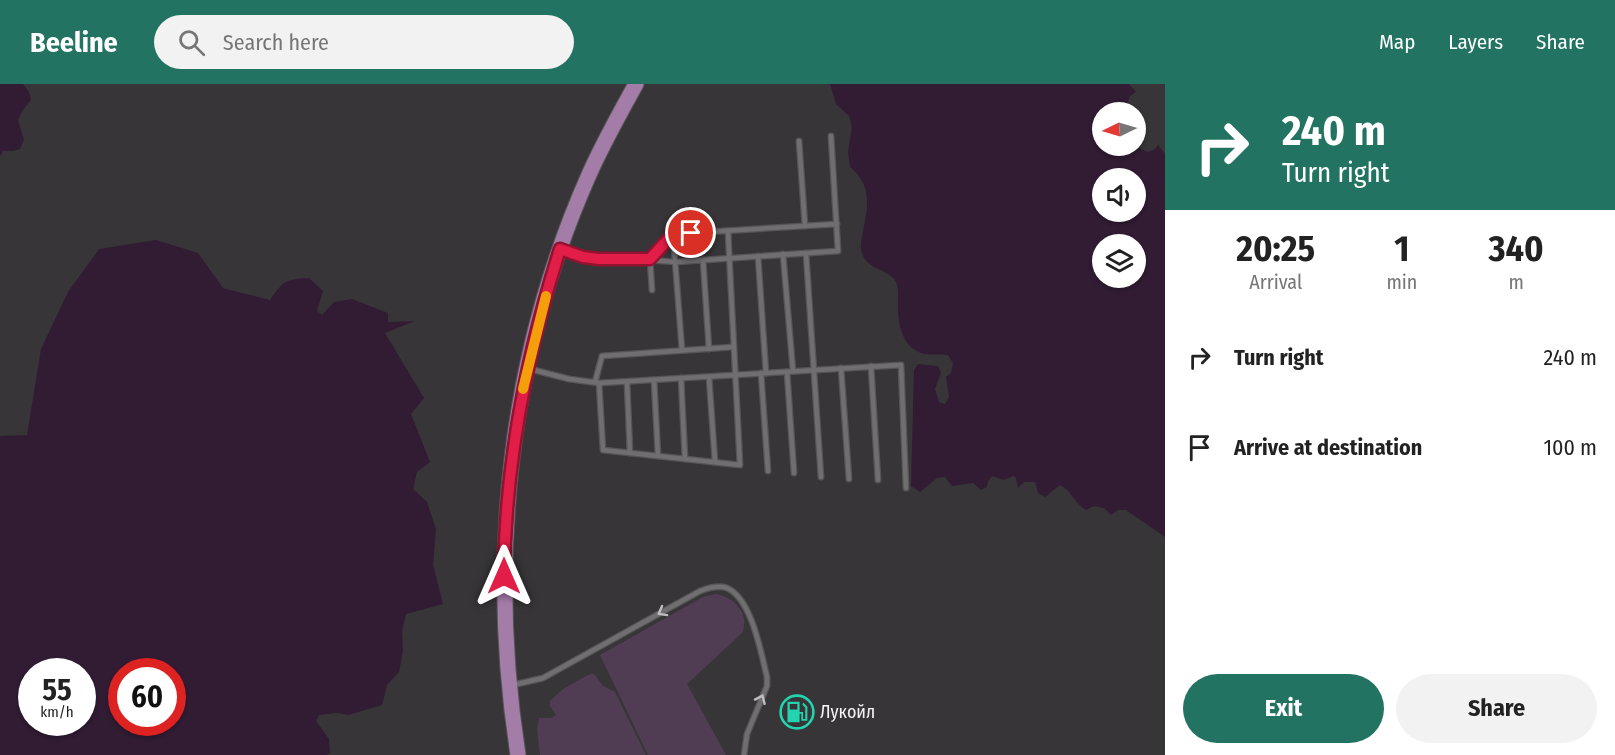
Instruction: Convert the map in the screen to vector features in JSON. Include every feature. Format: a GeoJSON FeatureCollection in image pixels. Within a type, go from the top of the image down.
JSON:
{"type":"FeatureCollection","features":[{"type":"Feature","properties":{"kind":"main road"},"geometry":{"type":"LineString","coordinates":[[518,755],[509,686],[504,592],[504,544],[513,443],[527,368],[560,249],[588,178],[636,84]]}},
{"type":"Feature","properties":{"kind":"lane"},"geometry":{"type":"LineString","coordinates":[[560,249],[583,257],[599,259],[650,259],[675,262],[838,251],[831,136]]}},
{"type":"Feature","properties":{"kind":"lane"},"geometry":{"type":"LineString","coordinates":[[799,141],[805,226]]}},
{"type":"Feature","properties":{"kind":"lane"},"geometry":{"type":"LineString","coordinates":[[652,290],[650,259],[673,234],[837,224]]}},
{"type":"Feature","properties":{"kind":"lane"},"geometry":{"type":"LineString","coordinates":[[728,231],[740,465],[603,450],[597,382],[602,356],[733,347]]}},
{"type":"Feature","properties":{"kind":"lane"},"geometry":{"type":"LineString","coordinates":[[673,234],[682,350]]}},
{"type":"Feature","properties":{"kind":"lane"},"geometry":{"type":"LineString","coordinates":[[807,253],[821,477]]}},
{"type":"Feature","properties":{"kind":"lane"},"geometry":{"type":"LineString","coordinates":[[783,254],[794,473]]}},
{"type":"Feature","properties":{"kind":"lane"},"geometry":{"type":"LineString","coordinates":[[758,256],[768,471]]}},
{"type":"Feature","properties":{"kind":"lane"},"geometry":{"type":"LineString","coordinates":[[703,260],[709,349]]}},
{"type":"Feature","properties":{"kind":"lane"},"geometry":{"type":"LineString","coordinates":[[527,368],[569,379],[627,382],[901,365],[906,488]]}},
{"type":"Feature","properties":{"kind":"lane"},"geometry":{"type":"LineString","coordinates":[[871,366],[878,480]]}},
{"type":"Feature","properties":{"kind":"lane"},"geometry":{"type":"LineString","coordinates":[[842,368],[849,479]]}},
{"type":"Feature","properties":{"kind":"lane"},"geometry":{"type":"LineString","coordinates":[[709,377],[715,462]]}},
{"type":"Feature","properties":{"kind":"lane"},"geometry":{"type":"LineString","coordinates":[[681,378],[685,459]]}},
{"type":"Feature","properties":{"kind":"lane"},"geometry":{"type":"LineString","coordinates":[[654,380],[658,456]]}},
{"type":"Feature","properties":{"kind":"lane"},"geometry":{"type":"LineString","coordinates":[[627,382],[630,453]]}},
{"type":"Feature","properties":{"kind":"lane"},"geometry":{"type":"LineString","coordinates":[[509,686],[543,678],[699,591],[720,586],[729,589],[742,603],[750,617],[767,677],[767,686],[747,734],[744,755]]}},
{"type":"Feature","properties":{"kind":"shaded area"},"geometry":{"type":"Polygon","coordinates":[[[0,84],[23,84],[31,100],[18,120],[24,140],[20,149],[3,151],[0,156],[0,84]]]}},
{"type":"Feature","properties":{"kind":"shaded area"},"geometry":{"type":"Polygon","coordinates":[[[830,84],[1129,84],[1136,92],[1130,96],[1128,102],[1092,102],[1092,156],[1146,156],[1146,151],[1155,149],[1158,145],[1165,154],[1165,537],[1126,510],[1118,510],[1111,515],[1104,508],[1094,506],[1086,510],[1060,485],[1045,497],[1038,493],[1035,482],[1024,482],[1018,488],[1016,478],[1013,476],[1004,480],[992,476],[987,487],[981,490],[973,483],[952,486],[945,477],[937,478],[920,492],[911,486],[914,370],[918,364],[938,366],[941,373],[935,389],[939,402],[945,404],[949,397],[946,377],[951,373],[953,363],[948,355],[925,354],[911,346],[902,333],[900,325],[896,281],[864,258],[861,243],[867,201],[865,186],[850,167],[848,152],[852,127],[849,116],[836,104],[830,84]]]}},
{"type":"Feature","properties":{"kind":"shaded area"},"geometry":{"type":"Polygon","coordinates":[[[156,240],[198,253],[223,288],[270,300],[286,282],[309,278],[323,291],[317,311],[322,315],[334,302],[352,299],[388,313],[388,322],[415,321],[385,333],[424,398],[411,414],[430,462],[417,472],[413,489],[427,502],[436,529],[433,565],[443,604],[406,614],[402,631],[403,651],[399,672],[387,685],[382,705],[348,715],[338,713],[319,715],[316,721],[329,739],[330,753],[327,755],[0,755],[0,436],[27,435],[41,349],[68,292],[99,249],[156,240]]]}},
{"type":"Feature","properties":{"kind":"shaded area"},"geometry":{"type":"Polygon","coordinates":[[[715,594],[728,598],[739,607],[744,619],[742,633],[687,684],[726,755],[648,755],[600,655],[703,597],[715,594]]]}},
{"type":"Feature","properties":{"kind":"shaded area"},"geometry":{"type":"Polygon","coordinates":[[[594,674],[603,686],[615,692],[646,755],[540,755],[537,729],[539,718],[551,718],[556,715],[550,706],[550,701],[563,689],[594,674]]]}},
{"type":"Feature","properties":{"kind":"slow traffic"},"geometry":{"type":"LineString","coordinates":[[523,389],[546,296]]}},
{"type":"Feature","properties":{"kind":"place","name":"Лукойл"},"geometry":{"type":"Point","coordinates":[797,712]}},
{"type":"Feature","properties":{"kind":"route"},"geometry":{"type":"LineString","coordinates":[[504,576],[507,498],[513,443],[527,368],[560,249],[583,257],[599,259],[650,259],[673,234],[691,233]]}}]}
